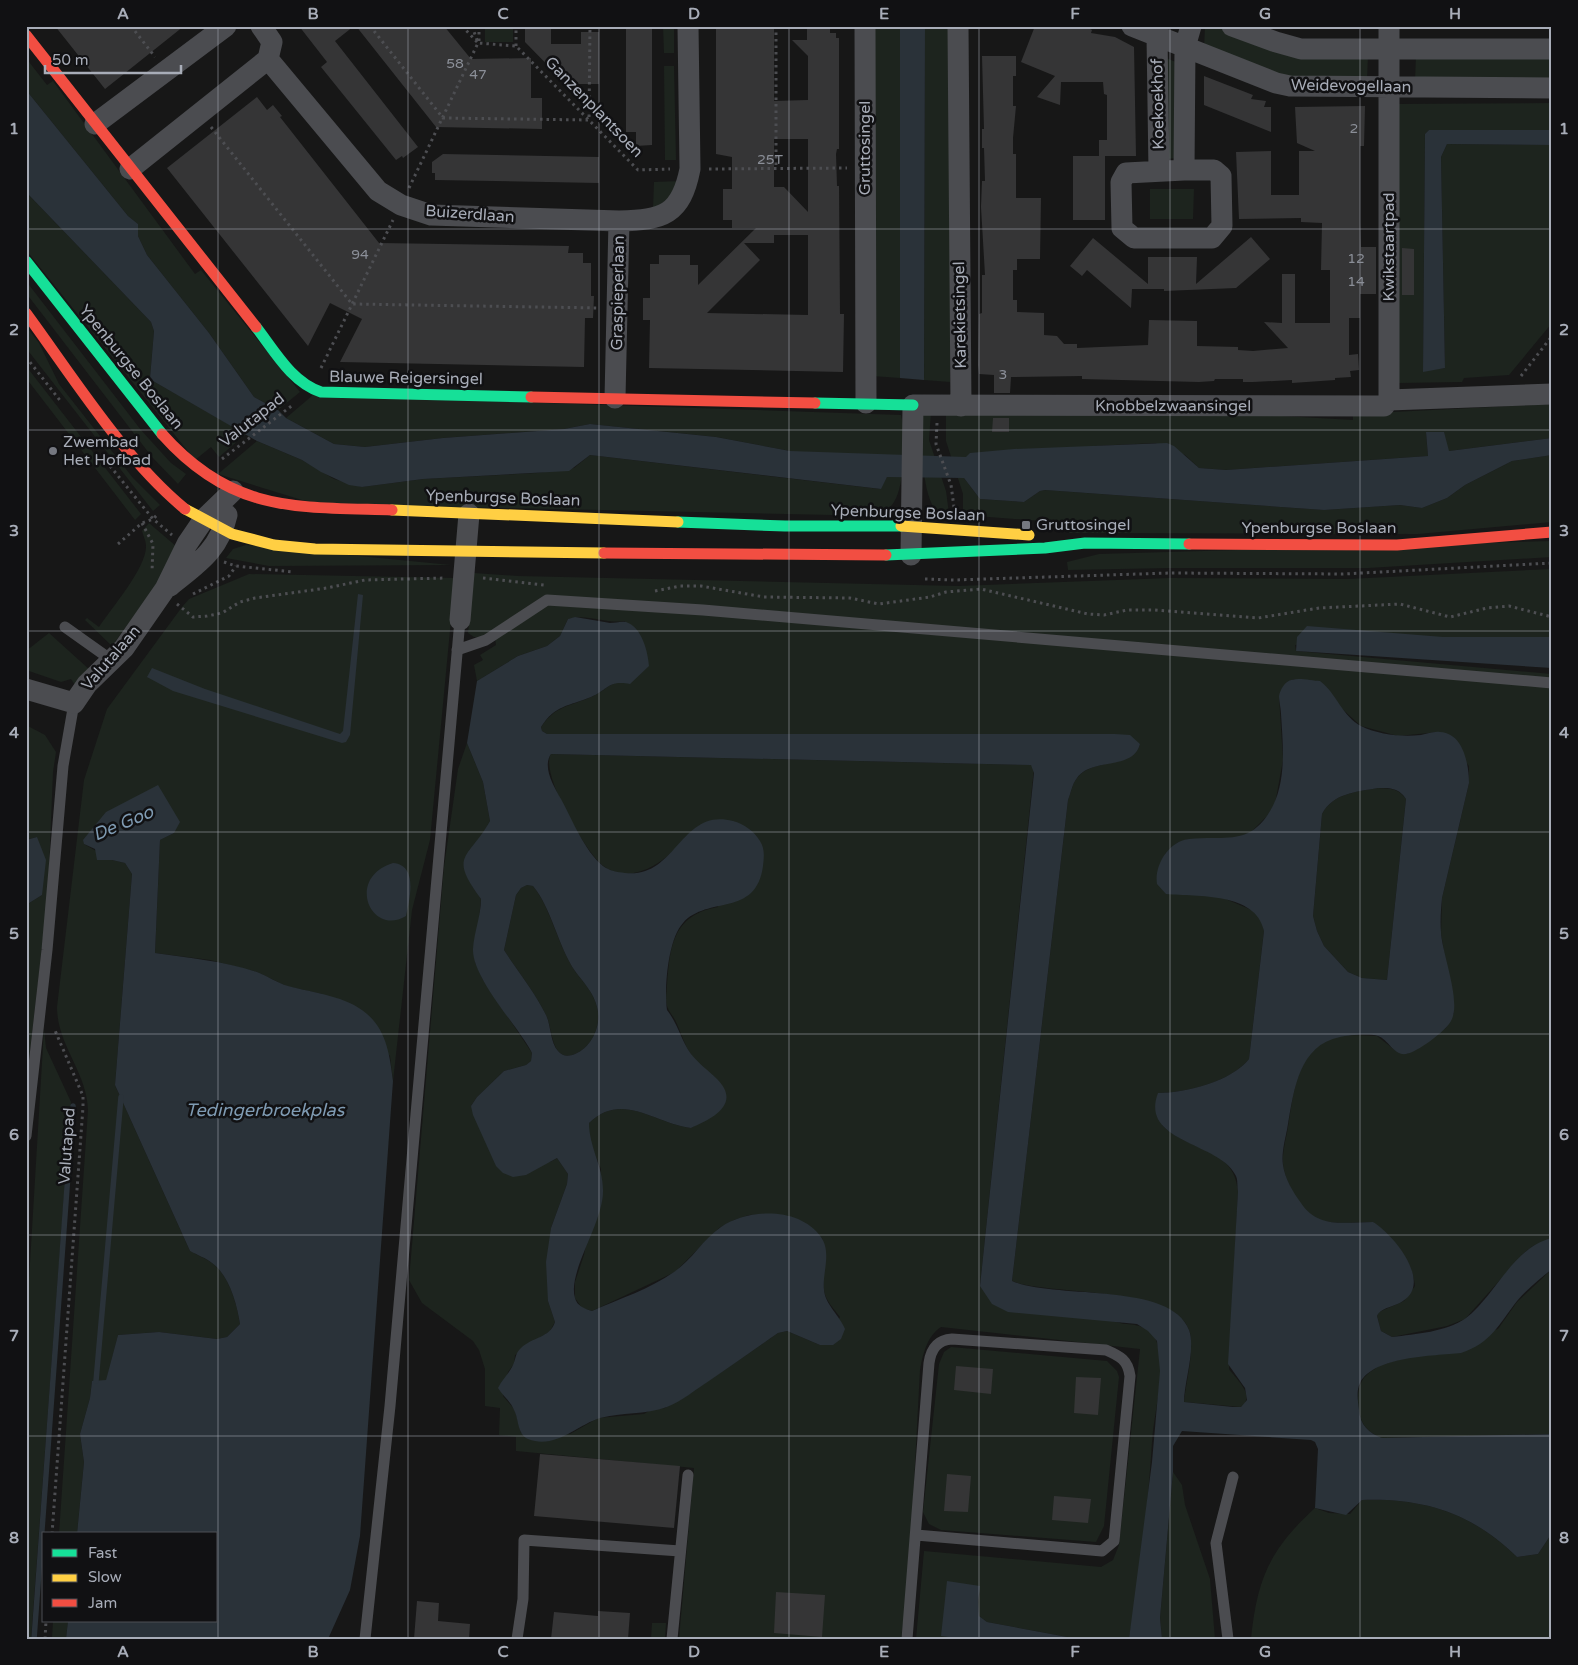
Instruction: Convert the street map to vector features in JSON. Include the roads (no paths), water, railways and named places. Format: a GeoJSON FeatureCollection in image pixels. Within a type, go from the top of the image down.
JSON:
{"type":"FeatureCollection","features":[{"type":"Feature","properties":{"kind":"main road","name":"Blauwe Reigersingel"},"geometry":{"type":"LineString","coordinates":[[26,35],[292,372],[302,384],[311,389],[321,392],[866,403]]}},
{"type":"Feature","properties":{"kind":"main road","name":"Ypenburgse Boslaan"},"geometry":{"type":"LineString","coordinates":[[26,261],[157,429],[198,469],[233,490],[275,502],[307,507],[785,526],[911,526],[1026,535],[1085,543],[1397,546],[1552,532]]}},
{"type":"Feature","properties":{"kind":"main road","name":"Ypenburgse Boslaan"},"geometry":{"type":"LineString","coordinates":[[26,313],[122,443],[172,498],[224,530],[258,541],[294,548],[466,552],[911,555],[1045,548],[1085,543]]}},
{"type":"Feature","properties":{"kind":"main road"},"geometry":{"type":"LineString","coordinates":[[866,403],[913,405]]}},
{"type":"Feature","properties":{"kind":"street"},"geometry":{"type":"LineString","coordinates":[[96,124],[226,26]]}},
{"type":"Feature","properties":{"kind":"street"},"geometry":{"type":"LineString","coordinates":[[130,169],[268,58],[272,42],[261,26]]}},
{"type":"Feature","properties":{"kind":"street","name":"Graspieperlaan"},"geometry":{"type":"LineString","coordinates":[[616,398],[619,221],[648,220],[678,205],[685,191],[690,169],[688,26]]}},
{"type":"Feature","properties":{"kind":"street","name":"Gruttosingel"},"geometry":{"type":"LineString","coordinates":[[865,26],[866,403]]}},
{"type":"Feature","properties":{"kind":"street","name":"Karekietsingel"},"geometry":{"type":"LineString","coordinates":[[958,26],[961,406]]}},
{"type":"Feature","properties":{"kind":"street","name":"Weidevogellaan"},"geometry":{"type":"LineString","coordinates":[[1132,26],[1155,31],[1185,47],[1290,86],[1552,88]]}},
{"type":"Feature","properties":{"kind":"street","name":"Koekoekhof"},"geometry":{"type":"LineString","coordinates":[[1184,170],[1185,47],[1191,26]]}},
{"type":"Feature","properties":{"kind":"street"},"geometry":{"type":"LineString","coordinates":[[1232,26],[1301,49],[1552,48]]}},
{"type":"Feature","properties":{"kind":"street","name":"Kwikstaartpad"},"geometry":{"type":"LineString","coordinates":[[1387,403],[1389,26]]}},
{"type":"Feature","properties":{"kind":"street","name":"Koekoekhof"},"geometry":{"type":"LineString","coordinates":[[1155,31],[1159,171]]}},
{"type":"Feature","properties":{"kind":"street","name":"Buizerdlaan"},"geometry":{"type":"LineString","coordinates":[[268,58],[378,191],[401,205],[431,215],[619,221]]}},
{"type":"Feature","properties":{"kind":"street","name":"Koekoekhof"},"geometry":{"type":"LineString","coordinates":[[1184,170],[1214,170],[1221,176],[1222,226],[1212,238],[1134,238],[1122,228],[1121,182],[1126,173],[1184,170]]}},
{"type":"Feature","properties":{"kind":"street","name":"Knobbelzwaansingel"},"geometry":{"type":"LineString","coordinates":[[961,406],[1387,403],[1552,394]]}},
{"type":"Feature","properties":{"kind":"street"},"geometry":{"type":"LineString","coordinates":[[911,555],[913,405],[961,406]]}},
{"type":"Feature","properties":{"kind":"street","name":"Valutalaan"},"geometry":{"type":"LineString","coordinates":[[175,597],[187,544],[204,519],[233,490]]}},
{"type":"Feature","properties":{"kind":"street","name":"Valutalaan"},"geometry":{"type":"LineString","coordinates":[[74,703],[87,684],[175,597],[208,556],[224,530],[233,490]]}},
{"type":"Feature","properties":{"kind":"street"},"geometry":{"type":"LineString","coordinates":[[460,620],[468,514]]}},
{"type":"Feature","properties":{"kind":"street"},"geometry":{"type":"LineString","coordinates":[[26,688],[74,703]]}},
{"type":"Feature","properties":{"kind":"lane"},"geometry":{"type":"LineString","coordinates":[[457,650],[486,640],[547,600],[703,610],[1552,683]]}},
{"type":"Feature","properties":{"kind":"lane"},"geometry":{"type":"LineString","coordinates":[[365,1639],[390,1406],[460,620]]}},
{"type":"Feature","properties":{"kind":"lane"},"geometry":{"type":"LineString","coordinates":[[65,627],[110,660]]}},
{"type":"Feature","properties":{"kind":"lane"},"geometry":{"type":"LineString","coordinates":[[26,1136],[47,950],[63,766],[74,703]]}},
{"type":"Feature","properties":{"kind":"lane"},"geometry":{"type":"LineString","coordinates":[[906,1639],[930,1354],[936,1345],[944,1339],[1106,1350],[1124,1359],[1129,1367],[1130,1376],[1114,1541],[1109,1547],[1102,1551],[916,1535]]}},
{"type":"Feature","properties":{"kind":"lane"},"geometry":{"type":"LineString","coordinates":[[672,1639],[688,1475]]}},
{"type":"Feature","properties":{"kind":"lane"},"geometry":{"type":"LineString","coordinates":[[1228,1639],[1216,1543],[1233,1477]]}},
{"type":"Feature","properties":{"kind":"lane"},"geometry":{"type":"LineString","coordinates":[[518,1639],[523,1599],[524,1540],[680,1551]]}},
{"type":"Feature","properties":{"kind":"water"},"geometry":{"type":"Polygon","coordinates":[[[900,26],[925,26],[924,380],[900,378],[900,26]]]}},
{"type":"Feature","properties":{"kind":"water"},"geometry":{"type":"Polygon","coordinates":[[[26,90],[128,216],[138,224],[138,236],[147,255],[209,333],[254,397],[278,410],[286,418],[334,444],[365,447],[443,438],[564,429],[590,424],[716,437],[790,451],[966,457],[970,453],[1014,449],[1167,443],[1174,446],[1199,468],[1226,470],[1428,456],[1426,432],[1444,432],[1449,451],[1552,438],[1552,455],[1512,461],[1465,485],[1447,498],[1422,508],[1400,505],[1324,510],[1045,490],[1040,491],[1024,502],[980,499],[964,478],[887,477],[881,489],[590,455],[569,471],[423,479],[362,487],[349,485],[321,472],[302,460],[257,441],[150,378],[154,331],[151,322],[26,192],[26,90]]]}},
{"type":"Feature","properties":{"kind":"water"},"geometry":{"type":"Polygon","coordinates":[[[1429,130],[1552,130],[1552,145],[1447,144],[1441,157],[1445,368],[1423,372],[1425,134],[1429,130]]]}},
{"type":"Feature","properties":{"kind":"water"},"geometry":{"type":"Polygon","coordinates":[[[358,594],[363,595],[350,735],[346,742],[342,743],[173,691],[147,677],[152,668],[205,689],[340,734],[343,731],[358,594]]]}},
{"type":"Feature","properties":{"kind":"water"},"geometry":{"type":"Polygon","coordinates":[[[575,617],[610,623],[626,622],[632,625],[643,641],[649,666],[630,684],[617,683],[591,697],[557,710],[541,727],[542,731],[547,734],[1115,734],[1130,735],[1140,744],[1136,752],[1129,758],[1084,772],[1075,780],[1068,800],[1012,1281],[1031,1287],[1136,1298],[1159,1304],[1178,1315],[1189,1330],[1191,1338],[1184,1402],[1241,1407],[1247,1400],[1245,1388],[1228,1364],[1238,1191],[1236,1176],[1228,1165],[1170,1132],[1160,1122],[1155,1110],[1158,1093],[1182,1091],[1208,1084],[1232,1074],[1249,1059],[1264,931],[1259,918],[1250,909],[1238,903],[1209,897],[1166,894],[1157,884],[1158,869],[1164,855],[1175,844],[1189,839],[1224,838],[1244,835],[1262,822],[1270,811],[1279,789],[1283,764],[1279,696],[1283,686],[1290,680],[1320,681],[1354,722],[1368,729],[1406,736],[1440,732],[1455,738],[1464,751],[1469,783],[1441,906],[1442,941],[1453,990],[1454,1013],[1451,1021],[1430,1041],[1411,1053],[1402,1054],[1382,1038],[1370,1035],[1340,1037],[1326,1042],[1315,1049],[1307,1059],[1296,1084],[1284,1144],[1283,1165],[1290,1185],[1298,1199],[1315,1217],[1342,1223],[1373,1222],[1390,1237],[1407,1259],[1414,1282],[1411,1293],[1403,1301],[1385,1309],[1377,1316],[1381,1331],[1392,1337],[1440,1329],[1458,1323],[1477,1308],[1526,1251],[1538,1243],[1552,1238],[1552,1269],[1517,1301],[1494,1332],[1480,1344],[1461,1353],[1405,1359],[1378,1367],[1367,1374],[1360,1383],[1358,1393],[1360,1415],[1363,1424],[1373,1434],[1382,1438],[1552,1434],[1552,1533],[1538,1554],[1517,1557],[1483,1529],[1446,1511],[1426,1506],[1385,1500],[1362,1500],[1346,1515],[1315,1508],[1318,1449],[1315,1442],[1311,1440],[1182,1431],[1173,1446],[1173,1472],[1160,1618],[1162,1639],[1129,1639],[1152,1462],[1160,1371],[1157,1341],[1148,1331],[1137,1324],[1008,1312],[992,1304],[980,1286],[1034,773],[1031,765],[551,754],[548,771],[555,789],[590,852],[608,869],[625,873],[642,872],[656,865],[701,824],[715,819],[733,821],[748,828],[760,841],[764,853],[759,882],[751,893],[741,900],[693,915],[683,923],[674,940],[668,965],[667,1010],[691,1054],[724,1088],[725,1103],[715,1115],[691,1128],[626,1109],[601,1114],[589,1123],[591,1140],[601,1173],[603,1190],[598,1217],[576,1275],[574,1287],[576,1301],[582,1307],[592,1311],[655,1284],[686,1262],[721,1227],[745,1216],[774,1214],[800,1220],[812,1227],[821,1237],[826,1250],[825,1295],[845,1329],[841,1339],[833,1345],[820,1345],[787,1331],[778,1333],[678,1402],[667,1407],[659,1410],[600,1418],[557,1439],[538,1442],[524,1437],[513,1407],[498,1388],[514,1363],[519,1350],[525,1344],[549,1331],[555,1322],[548,1301],[546,1262],[551,1228],[567,1184],[568,1174],[557,1158],[526,1175],[513,1177],[503,1173],[496,1166],[473,1115],[471,1106],[477,1097],[504,1071],[526,1065],[531,1061],[532,1053],[488,988],[475,961],[473,949],[481,899],[465,873],[464,865],[469,851],[490,821],[483,782],[467,743],[477,681],[518,656],[547,646],[560,636],[568,619],[575,617]],[[1378,788],[1354,792],[1339,798],[1332,802],[1322,814],[1313,916],[1324,946],[1348,972],[1362,978],[1387,980],[1406,799],[1394,789],[1378,788]],[[527,885],[521,888],[516,895],[504,950],[542,1007],[548,1019],[555,1047],[563,1055],[572,1055],[581,1051],[594,1035],[598,1021],[596,1002],[569,961],[545,905],[533,886],[527,885]]]}},
{"type":"Feature","properties":{"kind":"water"},"geometry":{"type":"Polygon","coordinates":[[[1307,626],[1443,637],[1552,637],[1552,668],[1296,651],[1297,637],[1307,626]]]}},
{"type":"Feature","properties":{"kind":"water","name":"Tedingerbroekplas"},"geometry":{"type":"Polygon","coordinates":[[[158,785],[180,822],[174,833],[160,840],[155,953],[245,968],[284,985],[350,1003],[374,1021],[383,1036],[389,1054],[393,1081],[360,1536],[350,1590],[328,1639],[66,1639],[68,1622],[218,1622],[218,1532],[77,1532],[84,1462],[80,1434],[90,1398],[92,1381],[106,1380],[118,1335],[159,1332],[217,1339],[227,1337],[240,1324],[237,1308],[228,1282],[218,1268],[210,1261],[190,1251],[115,1085],[132,874],[125,863],[112,860],[97,860],[95,849],[84,844],[83,840],[106,812],[158,785]]]}},
{"type":"Feature","properties":{"kind":"water"},"geometry":{"type":"Polygon","coordinates":[[[37,837],[46,860],[42,895],[26,905],[26,840],[37,837]]]}},
{"type":"Feature","properties":{"kind":"water"},"geometry":{"type":"Polygon","coordinates":[[[393,863],[401,865],[409,876],[410,892],[406,916],[393,920],[382,919],[368,903],[367,892],[370,881],[378,870],[393,863]]]}},
{"type":"Feature","properties":{"kind":"water"},"geometry":{"type":"Polygon","coordinates":[[[947,1581],[980,1586],[979,1616],[987,1622],[1078,1639],[963,1639],[941,1636],[947,1581]]]}},
{"type":"Feature","properties":{"kind":"waterway"},"geometry":{"type":"LineString","coordinates":[[96,1381],[121,1097]]}},
{"type":"Feature","properties":{"kind":"waterway"},"geometry":{"type":"LineString","coordinates":[[34,1639],[73,1106]]}},
{"type":"Feature","properties":{"kind":"place","name":"Zwembad Het Hofbad"},"geometry":{"type":"Point","coordinates":[53,451]}},
{"type":"Feature","properties":{"kind":"place","name":"Gruttosingel"},"geometry":{"type":"Point","coordinates":[1026,525]}},
{"type":"Feature","properties":{"kind":"water label","name":"De Goo"},"geometry":{"type":"Point","coordinates":[123,823]}}]}
